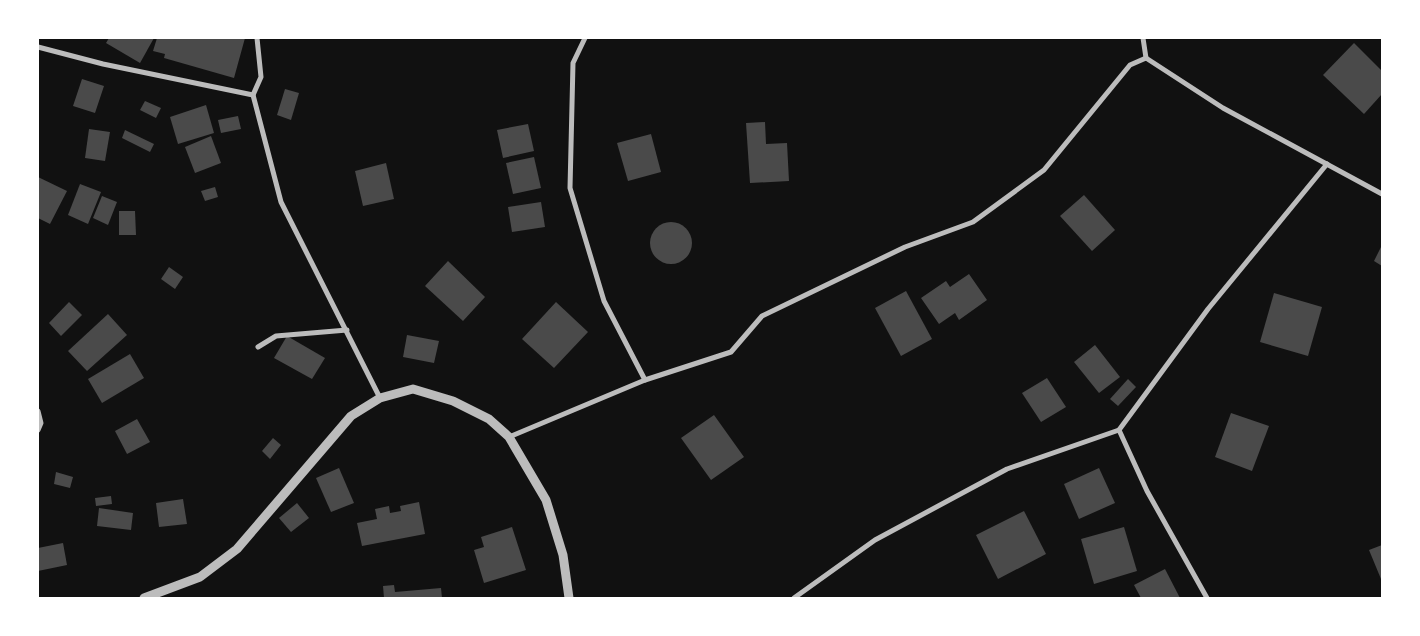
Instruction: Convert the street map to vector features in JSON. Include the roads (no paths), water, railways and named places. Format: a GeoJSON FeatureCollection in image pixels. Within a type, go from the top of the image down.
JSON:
{"type":"FeatureCollection","features":[{"type":"Feature","properties":{"kind":"street"},"geometry":{"type":"LineString","coordinates":[[256,38],[261,77],[253,95],[281,202],[380,398]]}},
{"type":"Feature","properties":{"kind":"street"},"geometry":{"type":"LineString","coordinates":[[585,38],[573,63],[570,188],[604,301],[645,380]]}},
{"type":"Feature","properties":{"kind":"street"},"geometry":{"type":"LineString","coordinates":[[1143,38],[1146,58],[1224,108],[1382,194]]}},
{"type":"Feature","properties":{"kind":"street"},"geometry":{"type":"LineString","coordinates":[[38,47],[103,64],[253,95]]}},
{"type":"Feature","properties":{"kind":"street"},"geometry":{"type":"LineString","coordinates":[[509,438],[645,380],[731,352],[762,316],[905,247],[972,222],[1044,170],[1130,65],[1146,58]]}},
{"type":"Feature","properties":{"kind":"street"},"geometry":{"type":"LineString","coordinates":[[794,598],[874,540],[1007,470],[1120,430],[1208,309],[1327,164]]}},
{"type":"Feature","properties":{"kind":"street"},"geometry":{"type":"LineString","coordinates":[[258,347],[276,336],[347,330]]}},
{"type":"Feature","properties":{"kind":"street"},"geometry":{"type":"LineString","coordinates":[[144,598],[200,577],[238,549],[351,416],[380,398],[413,389],[453,401],[489,419],[509,438],[546,500],[563,555],[569,598]]}},
{"type":"Feature","properties":{"kind":"street"},"geometry":{"type":"LineString","coordinates":[[38,411],[41,423],[38,430]]}},
{"type":"Feature","properties":{"kind":"street"},"geometry":{"type":"LineString","coordinates":[[1120,430],[1147,492],[1207,598]]}}]}
